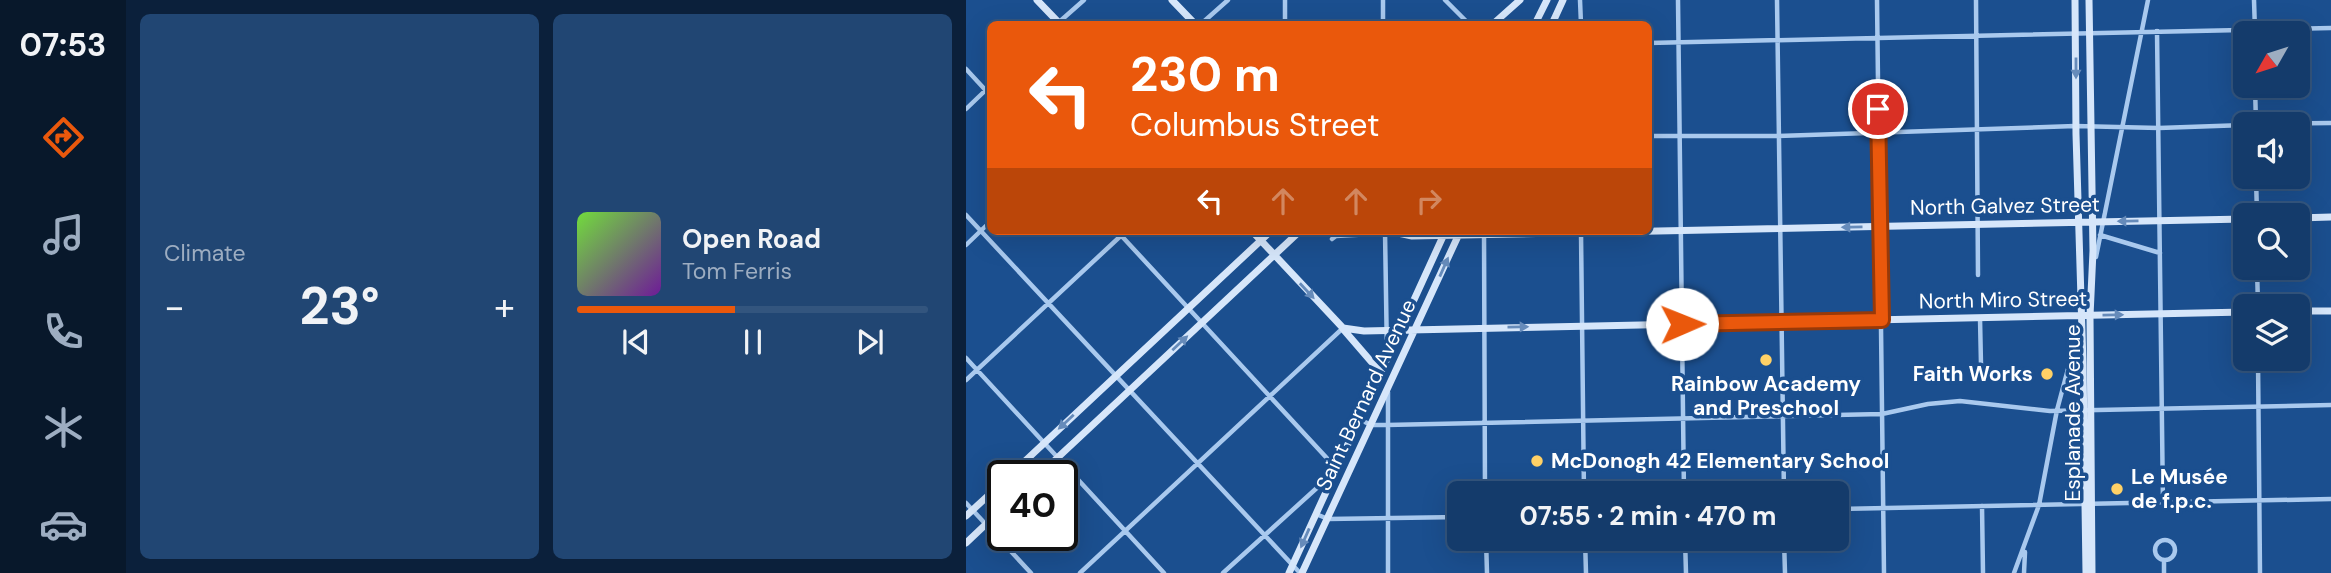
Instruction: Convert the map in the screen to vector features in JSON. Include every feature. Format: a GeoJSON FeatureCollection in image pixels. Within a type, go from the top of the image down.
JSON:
{"type":"FeatureCollection","features":[{"type":"Feature","properties":{"kind":"street"},"geometry":{"type":"LineString","coordinates":[[1037,0],[1055,21]]}},
{"type":"Feature","properties":{"kind":"street"},"geometry":{"type":"LineString","coordinates":[[1061,21],[1084,0]]}},
{"type":"Feature","properties":{"kind":"street"},"geometry":{"type":"LineString","coordinates":[[1172,0],[1192,21]]}},
{"type":"Feature","properties":{"kind":"street"},"geometry":{"type":"LineString","coordinates":[[1204,21],[1228,0]]}},
{"type":"Feature","properties":{"kind":"street"},"geometry":{"type":"LineString","coordinates":[[1285,0],[1285,21]]}},
{"type":"Feature","properties":{"kind":"street"},"geometry":{"type":"LineString","coordinates":[[1383,0],[1383,21]]}},
{"type":"Feature","properties":{"kind":"street"},"geometry":{"type":"LineString","coordinates":[[1445,0],[1466,21]]}},
{"type":"Feature","properties":{"kind":"street"},"geometry":{"type":"LineString","coordinates":[[1496,21],[1520,0]]}},
{"type":"Feature","properties":{"kind":"street"},"geometry":{"type":"LineString","coordinates":[[1537,21],[1548,0]]}},
{"type":"Feature","properties":{"kind":"street"},"geometry":{"type":"LineString","coordinates":[[1580,0],[1581,21]]}},
{"type":"Feature","properties":{"kind":"street"},"geometry":{"type":"LineString","coordinates":[[1678,0],[1684,481]]}},
{"type":"Feature","properties":{"kind":"street"},"geometry":{"type":"LineString","coordinates":[[1777,0],[1784,481]]}},
{"type":"Feature","properties":{"kind":"street"},"geometry":{"type":"LineString","coordinates":[[1877,0],[1884,573]]}},
{"type":"Feature","properties":{"kind":"street"},"geometry":{"type":"LineString","coordinates":[[1976,0],[1978,275]]}},
{"type":"Feature","properties":{"kind":"street","name":"Esplanade Avenue"},"geometry":{"type":"LineString","coordinates":[[2075,0],[2080,318],[2088,410]]}},
{"type":"Feature","properties":{"kind":"street","name":"Esplanade Avenue"},"geometry":{"type":"LineString","coordinates":[[2086,573],[2093,271],[2089,0]]}},
{"type":"Feature","properties":{"kind":"street"},"geometry":{"type":"LineString","coordinates":[[2093,271],[2148,0]]}},
{"type":"Feature","properties":{"kind":"street"},"geometry":{"type":"LineString","coordinates":[[2255,0],[2255,21]]}},
{"type":"Feature","properties":{"kind":"street"},"geometry":{"type":"LineString","coordinates":[[1552,21],[1562,2]]}},
{"type":"Feature","properties":{"kind":"street"},"geometry":{"type":"LineString","coordinates":[[2310,29],[2331,28]]}},
{"type":"Feature","properties":{"kind":"street"},"geometry":{"type":"LineString","coordinates":[[2157,31],[2163,504]]}},
{"type":"Feature","properties":{"kind":"street"},"geometry":{"type":"LineString","coordinates":[[1652,43],[1977,34],[2233,32]]}},
{"type":"Feature","properties":{"kind":"street"},"geometry":{"type":"LineString","coordinates":[[966,69],[987,87]]}},
{"type":"Feature","properties":{"kind":"street"},"geometry":{"type":"LineString","coordinates":[[966,109],[987,89]]}},
{"type":"Feature","properties":{"kind":"street"},"geometry":{"type":"LineString","coordinates":[[2310,123],[2331,123]]}},
{"type":"Feature","properties":{"kind":"street"},"geometry":{"type":"LineString","coordinates":[[1652,136],[1778,136],[2075,126],[2159,128],[2233,125]]}},
{"type":"Feature","properties":{"kind":"street"},"geometry":{"type":"LineString","coordinates":[[966,215],[1265,535],[1291,569],[1301,573]]}},
{"type":"Feature","properties":{"kind":"street"},"geometry":{"type":"LineString","coordinates":[[2310,218],[2331,217]]}},
{"type":"Feature","properties":{"kind":"street","name":"North Galvez Street"},"geometry":{"type":"LineString","coordinates":[[1652,231],[2233,219]]}},
{"type":"Feature","properties":{"kind":"street"},"geometry":{"type":"LineString","coordinates":[[966,245],[987,225]]}},
{"type":"Feature","properties":{"kind":"street"},"geometry":{"type":"LineString","coordinates":[[966,380],[1117,235]]}},
{"type":"Feature","properties":{"kind":"street"},"geometry":{"type":"LineString","coordinates":[[1121,235],[1336,468]]}},
{"type":"Feature","properties":{"kind":"street"},"geometry":{"type":"LineString","coordinates":[[1256,235],[1343,328],[1381,373]]}},
{"type":"Feature","properties":{"kind":"street"},"geometry":{"type":"LineString","coordinates":[[1026,460],[1267,235]]}},
{"type":"Feature","properties":{"kind":"street"},"geometry":{"type":"LineString","coordinates":[[1055,460],[1296,235]]}},
{"type":"Feature","properties":{"kind":"street"},"geometry":{"type":"LineString","coordinates":[[1332,239],[1336,236],[1354,235]]}},
{"type":"Feature","properties":{"kind":"street"},"geometry":{"type":"LineString","coordinates":[[1385,235],[1387,359]]}},
{"type":"Feature","properties":{"kind":"street","name":"Saint Bernard Avenue"},"geometry":{"type":"LineString","coordinates":[[1291,569],[1444,235]]}},
{"type":"Feature","properties":{"kind":"street","name":"Saint Bernard Avenue"},"geometry":{"type":"LineString","coordinates":[[1301,573],[1458,235]]}},
{"type":"Feature","properties":{"kind":"street"},"geometry":{"type":"LineString","coordinates":[[1484,235],[1485,481]]}},
{"type":"Feature","properties":{"kind":"street"},"geometry":{"type":"LineString","coordinates":[[1581,235],[1584,481]]}},
{"type":"Feature","properties":{"kind":"street"},"geometry":{"type":"LineString","coordinates":[[2101,235],[2160,253]]}},
{"type":"Feature","properties":{"kind":"street"},"geometry":{"type":"LineString","coordinates":[[2310,311],[2331,311]]}},
{"type":"Feature","properties":{"kind":"street","name":"North Miro Street"},"geometry":{"type":"LineString","coordinates":[[1343,328],[1416,330],[2080,318],[2233,312]]}},
{"type":"Feature","properties":{"kind":"street"},"geometry":{"type":"LineString","coordinates":[[1980,318],[1981,365]]}},
{"type":"Feature","properties":{"kind":"street"},"geometry":{"type":"LineString","coordinates":[[2014,573],[2039,505],[2057,410],[2080,318]]}},
{"type":"Feature","properties":{"kind":"street"},"geometry":{"type":"LineString","coordinates":[[1080,573],[1343,328]]}},
{"type":"Feature","properties":{"kind":"street"},"geometry":{"type":"LineString","coordinates":[[966,358],[1164,573]]}},
{"type":"Feature","properties":{"kind":"street"},"geometry":{"type":"LineString","coordinates":[[2258,371],[2260,573]]}},
{"type":"Feature","properties":{"kind":"street"},"geometry":{"type":"LineString","coordinates":[[1388,387],[1388,573]]}},
{"type":"Feature","properties":{"kind":"street"},"geometry":{"type":"LineString","coordinates":[[1359,419],[1371,425],[1387,425],[1882,414],[1928,404],[1960,401],[2057,410],[2331,405]]}},
{"type":"Feature","properties":{"kind":"street"},"geometry":{"type":"LineString","coordinates":[[1223,573],[1319,486],[1332,479]]}},
{"type":"Feature","properties":{"kind":"street"},"geometry":{"type":"LineString","coordinates":[[969,513],[987,496]]}},
{"type":"Feature","properties":{"kind":"street"},"geometry":{"type":"LineString","coordinates":[[1849,509],[2331,499]]}},
{"type":"Feature","properties":{"kind":"street"},"geometry":{"type":"LineString","coordinates":[[966,503],[969,513],[986,524],[1031,573]]}},
{"type":"Feature","properties":{"kind":"street","name":"Esplanade Avenue"},"geometry":{"type":"LineString","coordinates":[[2088,504],[2092,573]]}},
{"type":"Feature","properties":{"kind":"street"},"geometry":{"type":"LineString","coordinates":[[1982,506],[1983,573]]}},
{"type":"Feature","properties":{"kind":"street"},"geometry":{"type":"LineString","coordinates":[[1316,514],[1328,519],[1447,517]]}},
{"type":"Feature","properties":{"kind":"street"},"geometry":{"type":"LineString","coordinates":[[966,543],[986,524]]}},
{"type":"Feature","properties":{"kind":"street"},"geometry":{"type":"LineString","coordinates":[[2166,540],[2172,543],[2175,551],[2170,559],[2164,560],[2158,557],[2155,550],[2160,541],[2166,540]]}},
{"type":"Feature","properties":{"kind":"street"},"geometry":{"type":"LineString","coordinates":[[2024,548],[2024,573]]}},
{"type":"Feature","properties":{"kind":"street"},"geometry":{"type":"LineString","coordinates":[[1486,551],[1487,573]]}},
{"type":"Feature","properties":{"kind":"street"},"geometry":{"type":"LineString","coordinates":[[1586,551],[1586,573]]}},
{"type":"Feature","properties":{"kind":"street"},"geometry":{"type":"LineString","coordinates":[[1685,551],[1686,573]]}},
{"type":"Feature","properties":{"kind":"street"},"geometry":{"type":"LineString","coordinates":[[1784,551],[1785,573]]}},
{"type":"Feature","properties":{"kind":"street"},"geometry":{"type":"LineString","coordinates":[[2164,560],[2164,573]]}},
{"type":"Feature","properties":{"kind":"place","name":"Rainbow Academy and Preschool"},"geometry":{"type":"Point","coordinates":[1766,360]}},
{"type":"Feature","properties":{"kind":"place","name":"Faith Works"},"geometry":{"type":"Point","coordinates":[2047,374]}},
{"type":"Feature","properties":{"kind":"place","name":"McDonogh 42 Elementary School"},"geometry":{"type":"Point","coordinates":[1537,461]}},
{"type":"Feature","properties":{"kind":"place","name":"Le Musée de f.p.c."},"geometry":{"type":"Point","coordinates":[2117,489]}},
{"type":"Feature","properties":{"kind":"route"},"geometry":{"type":"LineString","coordinates":[[1682,324],[1882,320],[1878,109]]}}]}
